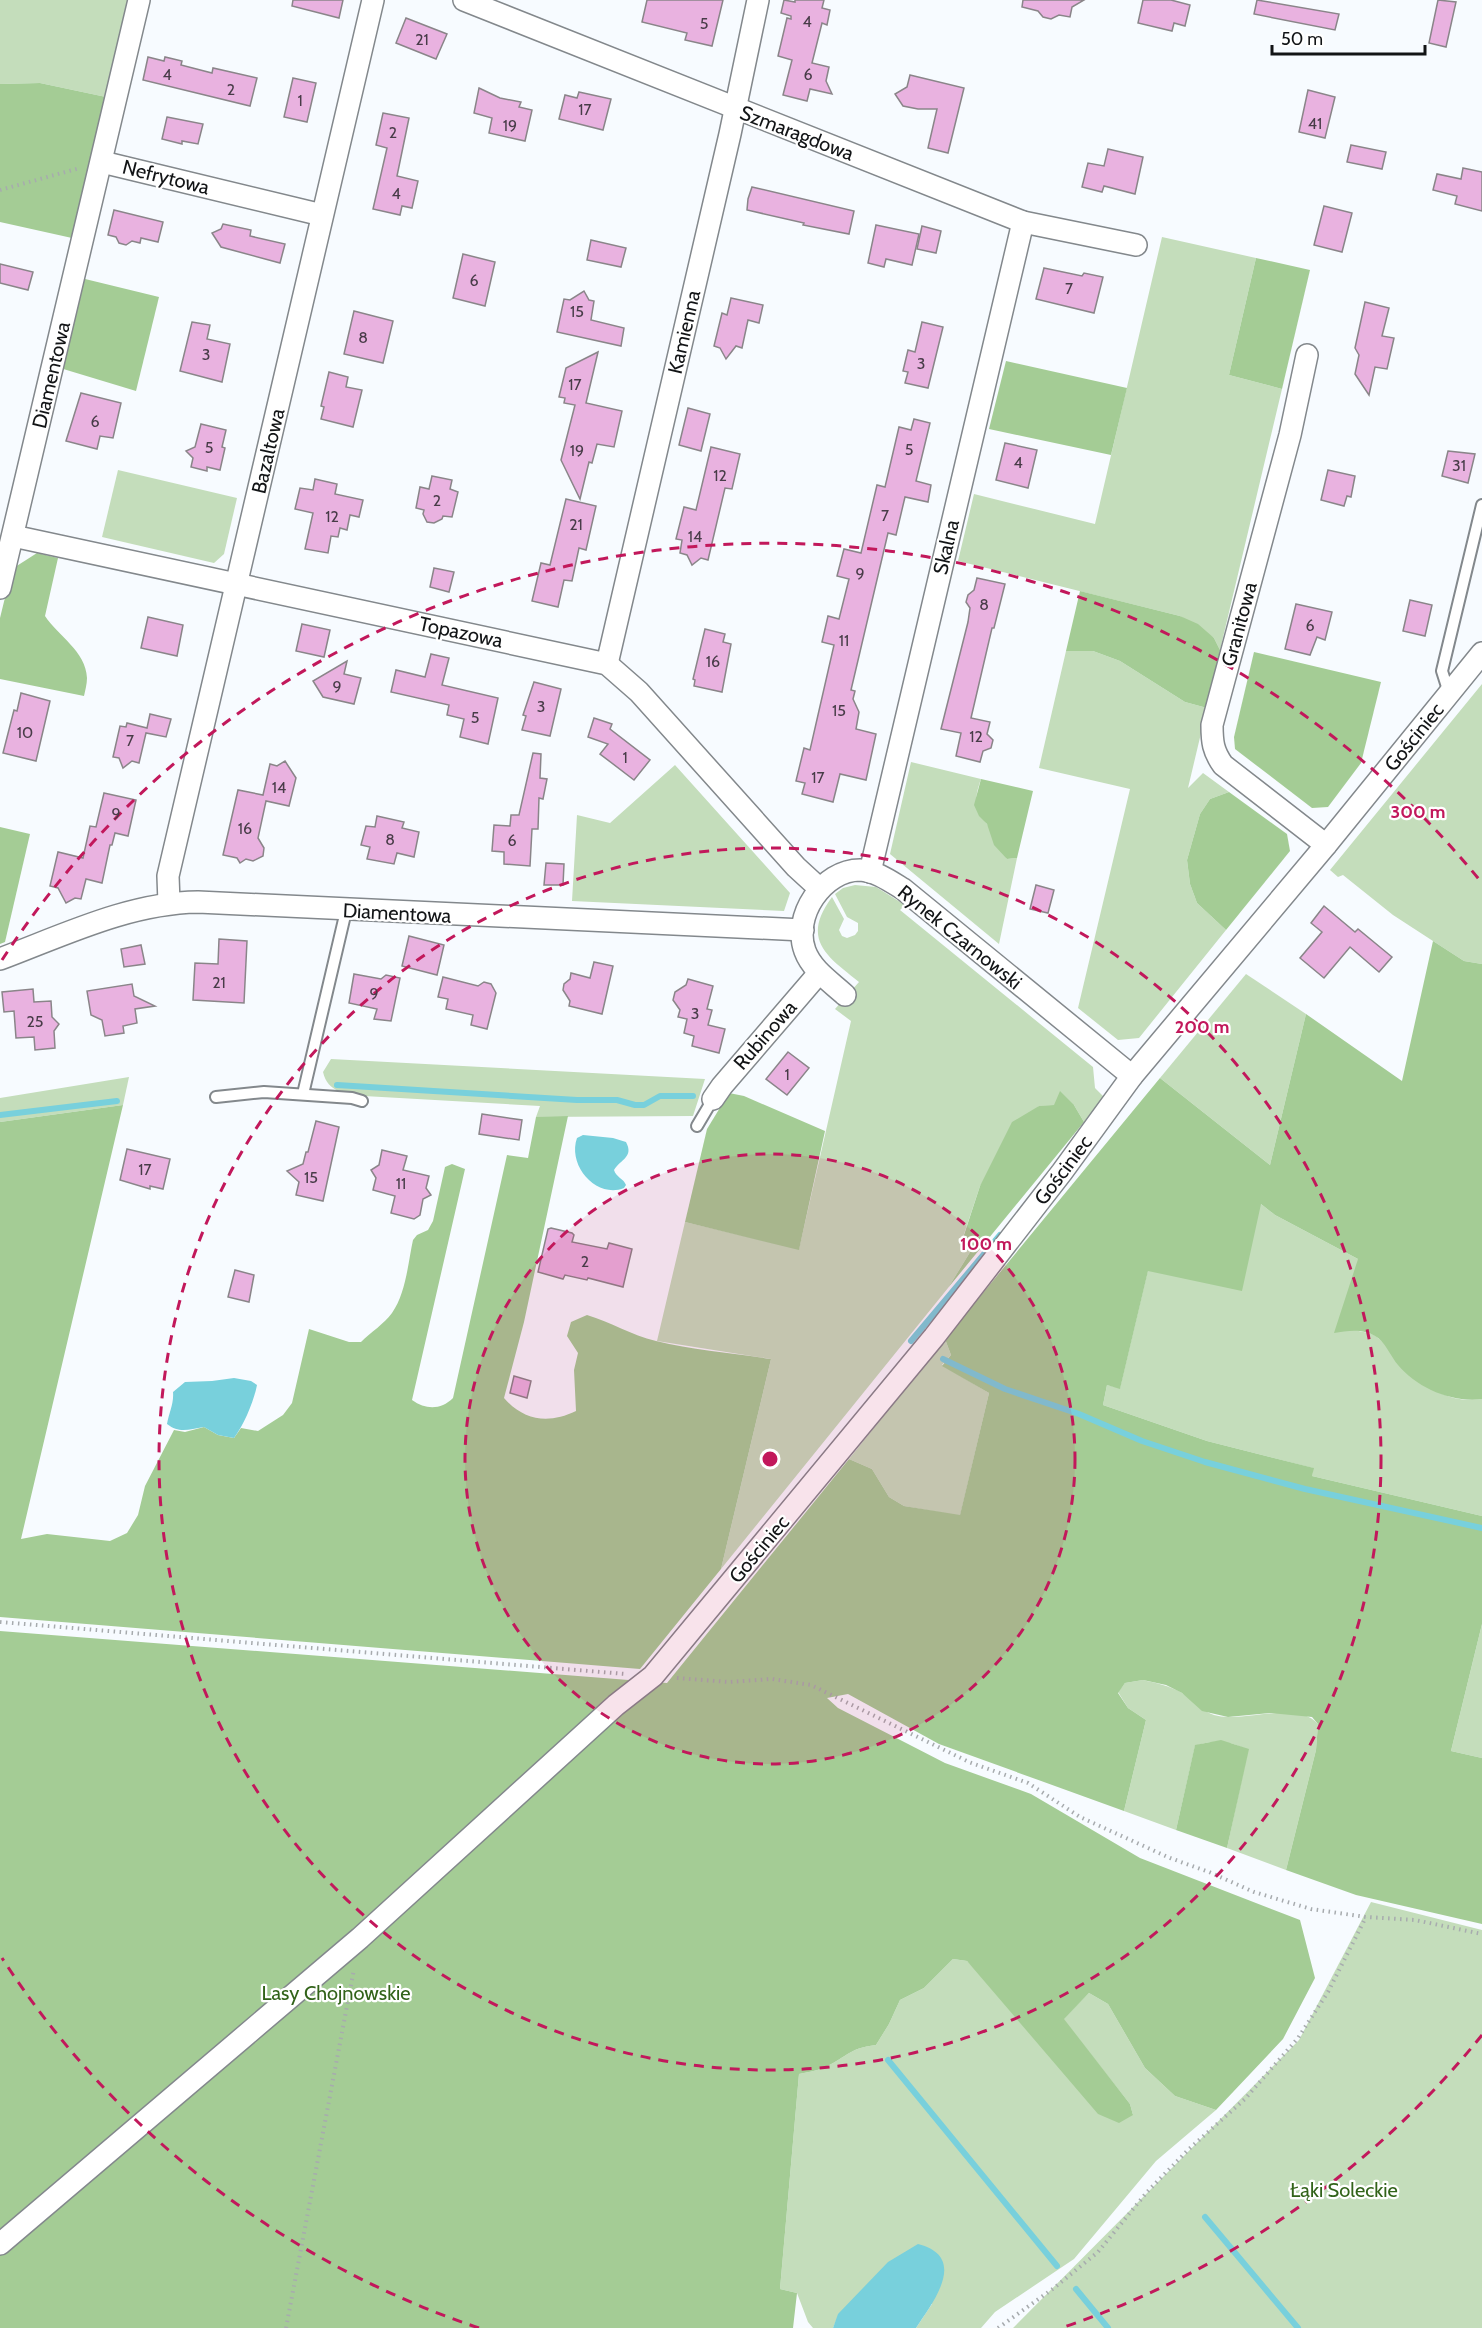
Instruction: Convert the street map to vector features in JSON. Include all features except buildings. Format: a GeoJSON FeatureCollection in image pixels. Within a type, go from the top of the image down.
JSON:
{"type":"FeatureCollection","features":[{"type":"Feature","properties":{"kind":"street","name":"Nefrytowa"},"geometry":{"type":"LineString","coordinates":[[139,0],[102,162],[322,215]]}},
{"type":"Feature","properties":{"kind":"street","name":"Bazaltowa"},"geometry":{"type":"LineString","coordinates":[[169,903],[168,876],[373,0]]}},
{"type":"Feature","properties":{"kind":"street","name":"Szmaragdowa"},"geometry":{"type":"LineString","coordinates":[[464,0],[1023,222],[1136,245]]}},
{"type":"Feature","properties":{"kind":"street","name":"Kamienna"},"geometry":{"type":"LineString","coordinates":[[606,664],[758,0]]}},
{"type":"Feature","properties":{"kind":"street","name":"Diamentowa"},"geometry":{"type":"LineString","coordinates":[[0,588],[102,162]]}},
{"type":"Feature","properties":{"kind":"street","name":"Skalna"},"geometry":{"type":"LineString","coordinates":[[870,872],[1023,222]]}},
{"type":"Feature","properties":{"kind":"street","name":"Granitowa"},"geometry":{"type":"LineString","coordinates":[[1308,355],[1287,446],[1212,725],[1212,744],[1223,765],[1326,845]]}},
{"type":"Feature","properties":{"kind":"street","name":"Topazowa"},"geometry":{"type":"LineString","coordinates":[[13,536],[606,664],[639,693],[796,867],[820,889]]}},
{"type":"Feature","properties":{"kind":"street","name":"Gościniec"},"geometry":{"type":"LineString","coordinates":[[0,2244],[360,1938],[616,1705],[648,1680],[934,1337],[1062,1172],[1132,1077],[1326,845],[1482,653]]}},
{"type":"Feature","properties":{"kind":"street"},"geometry":{"type":"LineString","coordinates":[[845,995],[819,973],[804,950],[803,930],[807,907],[820,889],[845,873],[859,870],[870,872]]}},
{"type":"Feature","properties":{"kind":"street","name":"Rynek Czarnowski"},"geometry":{"type":"LineString","coordinates":[[870,872],[903,889],[1132,1077]]}},
{"type":"Feature","properties":{"kind":"street","name":"Diamentowa"},"geometry":{"type":"LineString","coordinates":[[0,959],[118,915],[169,903],[198,902],[346,911],[803,930]]}},
{"type":"Feature","properties":{"kind":"street","name":"Rubinowa"},"geometry":{"type":"LineString","coordinates":[[713,1099],[819,973]]}},
{"type":"Feature","properties":{"kind":"lane"},"geometry":{"type":"LineString","coordinates":[[1449,693],[1442,671],[1482,505]]}},
{"type":"Feature","properties":{"kind":"lane"},"geometry":{"type":"LineString","coordinates":[[303,1094],[346,911]]}},
{"type":"Feature","properties":{"kind":"lane"},"geometry":{"type":"LineString","coordinates":[[216,1097],[264,1092],[362,1101]]}},
{"type":"Feature","properties":{"kind":"lane"},"geometry":{"type":"LineString","coordinates":[[697,1126],[713,1099]]}},
{"type":"Feature","properties":{"kind":"path"},"geometry":{"type":"LineString","coordinates":[[0,190],[102,162]]}},
{"type":"Feature","properties":{"kind":"path"},"geometry":{"type":"LineString","coordinates":[[0,1622],[648,1680],[729,1682],[772,1679],[811,1685],[969,1762],[1028,1783],[1080,1816],[1170,1858],[1254,1892],[1311,1909],[1366,1917],[1415,1920],[1482,1934]]}},
{"type":"Feature","properties":{"kind":"path"},"geometry":{"type":"LineString","coordinates":[[998,2328],[1054,2288],[1098,2252],[1147,2192],[1189,2149],[1245,2098],[1298,2038],[1328,1992],[1366,1917]]}},
{"type":"Feature","properties":{"kind":"path"},"geometry":{"type":"LineString","coordinates":[[286,2328],[360,1938]]}},
{"type":"Feature","properties":{"kind":"green space"},"geometry":{"type":"Polygon","coordinates":[[[0,0],[130,0],[106,97],[40,83],[0,84],[0,0]]]}},
{"type":"Feature","properties":{"kind":"green space"},"geometry":{"type":"Polygon","coordinates":[[[40,83],[106,97],[72,238],[0,222],[0,84],[40,83]]]}},
{"type":"Feature","properties":{"kind":"green space"},"geometry":{"type":"Polygon","coordinates":[[[1162,237],[1256,258],[1229,375],[1282,389],[1220,650],[1214,638],[1180,616],[958,561],[974,494],[1095,524],[1162,237]]]}},
{"type":"Feature","properties":{"kind":"green space"},"geometry":{"type":"Polygon","coordinates":[[[1256,258],[1310,270],[1282,389],[1229,375],[1256,258]]]}},
{"type":"Feature","properties":{"kind":"green space"},"geometry":{"type":"Polygon","coordinates":[[[81,278],[159,297],[136,391],[60,368],[81,278]]]}},
{"type":"Feature","properties":{"kind":"green space"},"geometry":{"type":"Polygon","coordinates":[[[1006,361],[1127,388],[1111,455],[989,429],[1006,361]]]}},
{"type":"Feature","properties":{"kind":"green space"},"geometry":{"type":"Polygon","coordinates":[[[118,470],[237,498],[224,554],[214,563],[102,537],[118,470]]]}},
{"type":"Feature","properties":{"kind":"green space"},"geometry":{"type":"Polygon","coordinates":[[[37,553],[58,558],[45,616],[82,660],[87,678],[84,696],[0,679],[0,618],[12,569],[37,553]]]}},
{"type":"Feature","properties":{"kind":"green space"},"geometry":{"type":"Polygon","coordinates":[[[1080,591],[1180,616],[1198,624],[1214,638],[1220,650],[1207,708],[1185,702],[1120,661],[1093,651],[1066,651],[1080,591]]]}},
{"type":"Feature","properties":{"kind":"green space"},"geometry":{"type":"Polygon","coordinates":[[[1066,651],[1093,651],[1120,661],[1185,702],[1207,708],[1188,788],[1203,773],[1229,792],[1210,799],[1200,814],[1187,860],[1190,884],[1197,903],[1226,930],[1139,1038],[1118,1040],[1078,1008],[1130,789],[1039,768],[1066,651]]]}},
{"type":"Feature","properties":{"kind":"green space"},"geometry":{"type":"Polygon","coordinates":[[[1254,652],[1381,682],[1361,763],[1328,807],[1312,808],[1235,749],[1234,737],[1254,652]]]}},
{"type":"Feature","properties":{"kind":"green space"},"geometry":{"type":"Polygon","coordinates":[[[1482,684],[1482,964],[1464,961],[1393,915],[1343,875],[1338,877],[1330,870],[1482,684]]]}},
{"type":"Feature","properties":{"kind":"green space"},"geometry":{"type":"Polygon","coordinates":[[[911,762],[981,779],[976,798],[980,813],[1007,859],[1017,858],[999,944],[890,854],[911,762]]]}},
{"type":"Feature","properties":{"kind":"green space"},"geometry":{"type":"Polygon","coordinates":[[[675,765],[790,893],[784,911],[572,901],[577,815],[610,823],[675,765]]]}},
{"type":"Feature","properties":{"kind":"green space"},"geometry":{"type":"Polygon","coordinates":[[[981,779],[1033,791],[1017,858],[1007,859],[994,845],[987,824],[979,816],[974,805],[981,779]]]}},
{"type":"Feature","properties":{"kind":"green space"},"geometry":{"type":"Polygon","coordinates":[[[1229,792],[1287,834],[1290,851],[1226,930],[1197,903],[1190,884],[1187,860],[1200,814],[1210,799],[1229,792]]]}},
{"type":"Feature","properties":{"kind":"green space"},"geometry":{"type":"Polygon","coordinates":[[[0,827],[30,834],[5,942],[0,944],[0,827]]]}},
{"type":"Feature","properties":{"kind":"green space"},"geometry":{"type":"Polygon","coordinates":[[[855,885],[876,887],[905,905],[900,910],[1093,1067],[1095,1088],[1104,1097],[1084,1122],[1074,1105],[1039,1106],[980,1186],[963,1237],[972,1249],[948,1288],[721,1569],[771,1359],[657,1341],[685,1222],[799,1249],[851,1021],[835,1009],[859,982],[828,955],[818,936],[818,925],[832,897],[844,919],[839,930],[842,936],[847,938],[855,935],[858,931],[858,923],[847,917],[835,894],[843,888],[855,885]]]}},
{"type":"Feature","properties":{"kind":"green space","name":"Lasy Chojnowskie"},"geometry":{"type":"Polygon","coordinates":[[[1433,941],[1464,961],[1482,964],[1482,1399],[1459,1399],[1425,1387],[1406,1373],[1395,1362],[1379,1338],[1370,1333],[1354,1331],[1334,1333],[1358,1259],[1275,1215],[1261,1204],[1242,1291],[1148,1271],[1120,1389],[1107,1385],[1103,1405],[1207,1441],[1314,1468],[1312,1476],[1482,1516],[1482,1624],[1451,1751],[1482,1758],[1482,1924],[1356,1895],[1286,1870],[1316,1750],[1318,1724],[1312,1717],[1270,1713],[1228,1717],[1202,1711],[1182,1693],[1166,1685],[1143,1680],[1125,1683],[1118,1693],[1128,1708],[1146,1720],[1124,1811],[939,1744],[848,1694],[827,1698],[838,1708],[945,1763],[1031,1794],[1140,1858],[1300,1920],[1315,1978],[1283,2039],[1216,2110],[1175,2096],[1145,2068],[1108,2004],[1089,1993],[1064,2019],[1130,2104],[1133,2115],[1119,2123],[1098,2114],[967,1961],[953,1959],[924,1988],[900,2000],[876,2045],[853,2051],[820,2069],[799,2074],[780,2289],[797,2293],[793,2328],[0,2328],[0,1631],[667,1683],[849,1459],[872,1469],[889,1497],[904,1506],[960,1515],[989,1393],[942,1366],[951,1355],[945,1339],[1160,1078],[1270,1165],[1306,1014],[1402,1081],[1433,941]]]}},
{"type":"Feature","properties":{"kind":"green space"},"geometry":{"type":"Polygon","coordinates":[[[1246,974],[1306,1014],[1270,1165],[1160,1078],[1246,974]]]}},
{"type":"Feature","properties":{"kind":"green space"},"geometry":{"type":"Polygon","coordinates":[[[331,1059],[705,1079],[693,1116],[536,1117],[540,1106],[344,1093],[333,1088],[325,1079],[323,1072],[331,1059]]]}},
{"type":"Feature","properties":{"kind":"green space"},"geometry":{"type":"Polygon","coordinates":[[[129,1077],[123,1105],[0,1122],[0,1098],[129,1077]]]}},
{"type":"Feature","properties":{"kind":"green space"},"geometry":{"type":"Polygon","coordinates":[[[1060,1091],[1074,1105],[1084,1122],[948,1288],[972,1249],[963,1238],[980,1186],[1012,1122],[1039,1106],[1054,1105],[1060,1091]]]}},
{"type":"Feature","properties":{"kind":"green space"},"geometry":{"type":"Polygon","coordinates":[[[729,1093],[744,1096],[825,1131],[799,1250],[685,1222],[707,1129],[729,1093]]]}},
{"type":"Feature","properties":{"kind":"green space"},"geometry":{"type":"Polygon","coordinates":[[[123,1105],[21,1539],[47,1534],[110,1541],[127,1533],[138,1515],[145,1486],[174,1430],[185,1432],[204,1427],[218,1435],[234,1438],[241,1428],[258,1431],[283,1415],[292,1403],[309,1329],[349,1342],[361,1342],[392,1313],[403,1287],[413,1240],[417,1235],[428,1230],[433,1221],[445,1167],[452,1164],[465,1169],[412,1400],[428,1407],[438,1407],[448,1402],[453,1398],[507,1155],[528,1158],[536,1117],[568,1116],[524,1322],[504,1398],[520,1412],[537,1418],[556,1418],[576,1411],[574,1370],[578,1353],[567,1336],[571,1322],[587,1315],[656,1341],[771,1359],[721,1569],[640,1669],[0,1617],[0,1122],[123,1105]]]}},
{"type":"Feature","properties":{"kind":"green space"},"geometry":{"type":"Polygon","coordinates":[[[1261,1204],[1275,1215],[1358,1259],[1355,1330],[1377,1337],[1423,1382],[1435,1390],[1464,1400],[1482,1399],[1482,1516],[1312,1476],[1313,1468],[1207,1441],[1103,1405],[1107,1385],[1120,1388],[1148,1270],[1261,1204]]]}},
{"type":"Feature","properties":{"kind":"green space"},"geometry":{"type":"Polygon","coordinates":[[[945,1339],[951,1355],[942,1365],[989,1393],[960,1516],[904,1506],[889,1497],[872,1469],[849,1459],[945,1339]]]}},
{"type":"Feature","properties":{"kind":"green space"},"geometry":{"type":"Polygon","coordinates":[[[1482,1624],[1482,1758],[1451,1751],[1482,1624]]]}},
{"type":"Feature","properties":{"kind":"green space"},"geometry":{"type":"Polygon","coordinates":[[[1143,1680],[1177,1691],[1214,1715],[1240,1717],[1289,1713],[1300,1714],[1318,1724],[1316,1750],[1286,1870],[1227,1848],[1248,1750],[1235,1745],[1209,1742],[1195,1746],[1176,1830],[1124,1811],[1146,1720],[1128,1708],[1118,1692],[1125,1683],[1143,1680]]]}},
{"type":"Feature","properties":{"kind":"green space"},"geometry":{"type":"Polygon","coordinates":[[[1221,1740],[1249,1749],[1227,1848],[1176,1830],[1195,1745],[1221,1740]]]}},
{"type":"Feature","properties":{"kind":"green space","name":"Łąki Soleckie"},"geometry":{"type":"Polygon","coordinates":[[[1371,1902],[1482,1930],[1482,2328],[1013,2328],[1299,2040],[1371,1902]]]}},
{"type":"Feature","properties":{"kind":"green space"},"geometry":{"type":"Polygon","coordinates":[[[953,1959],[967,1961],[1133,2115],[1130,2104],[1063,2019],[1089,1993],[1108,2004],[1145,2068],[1175,2096],[1216,2110],[1156,2161],[1074,2259],[995,2312],[981,2328],[916,2328],[932,2304],[839,2314],[833,2328],[813,2328],[808,2322],[797,2293],[780,2289],[799,2074],[820,2069],[853,2051],[876,2045],[900,2000],[924,1988],[953,1959]]]}},
{"type":"Feature","properties":{"kind":"water"},"geometry":{"type":"Polygon","coordinates":[[[583,1135],[613,1138],[626,1142],[628,1155],[614,1170],[625,1183],[624,1188],[604,1189],[587,1178],[580,1169],[575,1149],[577,1138],[583,1135]]]}},
{"type":"Feature","properties":{"kind":"water"},"geometry":{"type":"Polygon","coordinates":[[[234,1378],[251,1381],[257,1385],[248,1413],[234,1438],[218,1435],[204,1427],[180,1430],[167,1424],[173,1392],[185,1382],[234,1378]]]}},
{"type":"Feature","properties":{"kind":"water"},"geometry":{"type":"Polygon","coordinates":[[[918,2244],[933,2250],[942,2259],[944,2269],[938,2293],[916,2328],[833,2328],[838,2314],[888,2262],[918,2244]]]}},
{"type":"Feature","properties":{"kind":"waterway"},"geometry":{"type":"LineString","coordinates":[[337,1085],[577,1100],[617,1100],[635,1105],[644,1105],[660,1096],[693,1096]]}},
{"type":"Feature","properties":{"kind":"waterway"},"geometry":{"type":"LineString","coordinates":[[0,1115],[117,1101]]}},
{"type":"Feature","properties":{"kind":"waterway"},"geometry":{"type":"LineString","coordinates":[[911,1341],[1000,1235]]}},
{"type":"Feature","properties":{"kind":"waterway"},"geometry":{"type":"LineString","coordinates":[[943,1359],[1005,1389],[1079,1414],[1142,1441],[1205,1462],[1305,1489],[1482,1528]]}},
{"type":"Feature","properties":{"kind":"waterway"},"geometry":{"type":"LineString","coordinates":[[888,2060],[1057,2266]]}},
{"type":"Feature","properties":{"kind":"waterway"},"geometry":{"type":"LineString","coordinates":[[1205,2217],[1298,2328]]}},
{"type":"Feature","properties":{"kind":"waterway"},"geometry":{"type":"LineString","coordinates":[[1076,2289],[1108,2328]]}}]}
